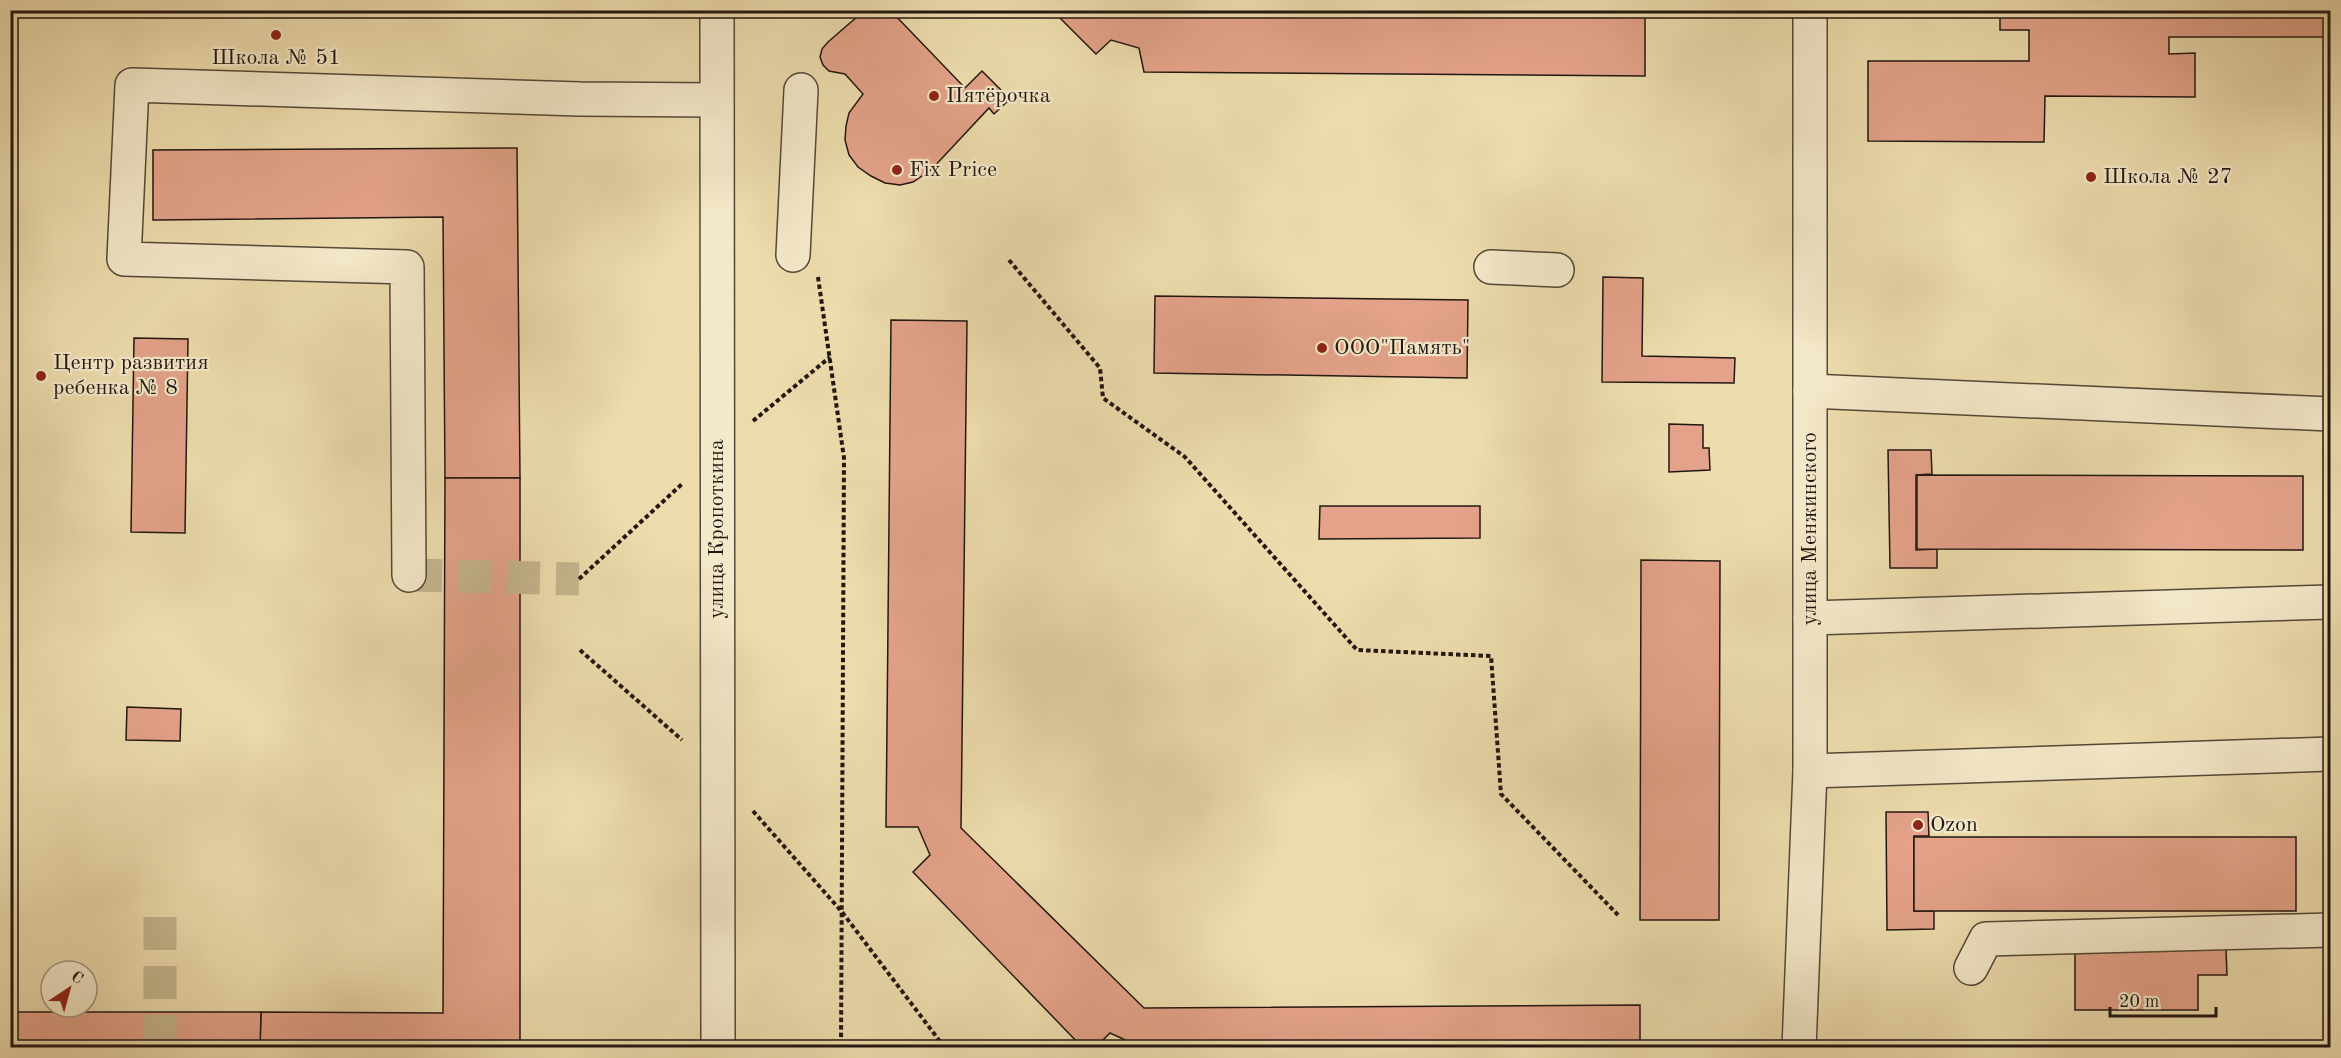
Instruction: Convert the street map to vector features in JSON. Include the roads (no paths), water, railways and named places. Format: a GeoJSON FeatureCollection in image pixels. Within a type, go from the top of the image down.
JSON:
{"type":"FeatureCollection","features":[{"type":"Feature","properties":{"kind":"street","name":"улица Кропоткина"},"geometry":{"type":"LineString","coordinates":[[717,10],[718,1047]]}},
{"type":"Feature","properties":{"kind":"street","name":"улица Менжинского"},"geometry":{"type":"LineString","coordinates":[[1799,1047],[1810,771],[1810,10]]}},
{"type":"Feature","properties":{"kind":"street"},"geometry":{"type":"LineString","coordinates":[[409,575],[407,267],[124,259],[132,86],[580,99],[716,100]]}},
{"type":"Feature","properties":{"kind":"street"},"geometry":{"type":"LineString","coordinates":[[801,90],[805,261]]}},
{"type":"Feature","properties":{"kind":"street"},"geometry":{"type":"LineString","coordinates":[[1491,267],[1557,270]]}},
{"type":"Feature","properties":{"kind":"street"},"geometry":{"type":"LineString","coordinates":[[1810,392],[2331,414]]}},
{"type":"Feature","properties":{"kind":"street"},"geometry":{"type":"LineString","coordinates":[[1810,618],[2331,602]]}},
{"type":"Feature","properties":{"kind":"street"},"geometry":{"type":"LineString","coordinates":[[1810,771],[2331,754]]}},
{"type":"Feature","properties":{"kind":"street"},"geometry":{"type":"LineString","coordinates":[[1971,968],[1986,939],[2331,930]]}},
{"type":"Feature","properties":{"kind":"tunnel"},"geometry":{"type":"LineString","coordinates":[[409,575],[579,579]]}},
{"type":"Feature","properties":{"kind":"tunnel"},"geometry":{"type":"LineString","coordinates":[[160,905],[160,1048]]}},
{"type":"Feature","properties":{"kind":"place","name":"Школа № 51"},"geometry":{"type":"Point","coordinates":[276,35]}},
{"type":"Feature","properties":{"kind":"place","name":"Пятёрочка"},"geometry":{"type":"Point","coordinates":[934,96]}},
{"type":"Feature","properties":{"kind":"place","name":"Fix Price"},"geometry":{"type":"Point","coordinates":[897,170]}},
{"type":"Feature","properties":{"kind":"place","name":"Школа № 27"},"geometry":{"type":"Point","coordinates":[2091,177]}},
{"type":"Feature","properties":{"kind":"place","name":"ООО\"Память\""},"geometry":{"type":"Point","coordinates":[1322,348]}},
{"type":"Feature","properties":{"kind":"place","name":"Центр развития ребенка № 8"},"geometry":{"type":"Point","coordinates":[41,376]}},
{"type":"Feature","properties":{"kind":"place","name":"Ozon"},"geometry":{"type":"Point","coordinates":[1918,825]}}]}
